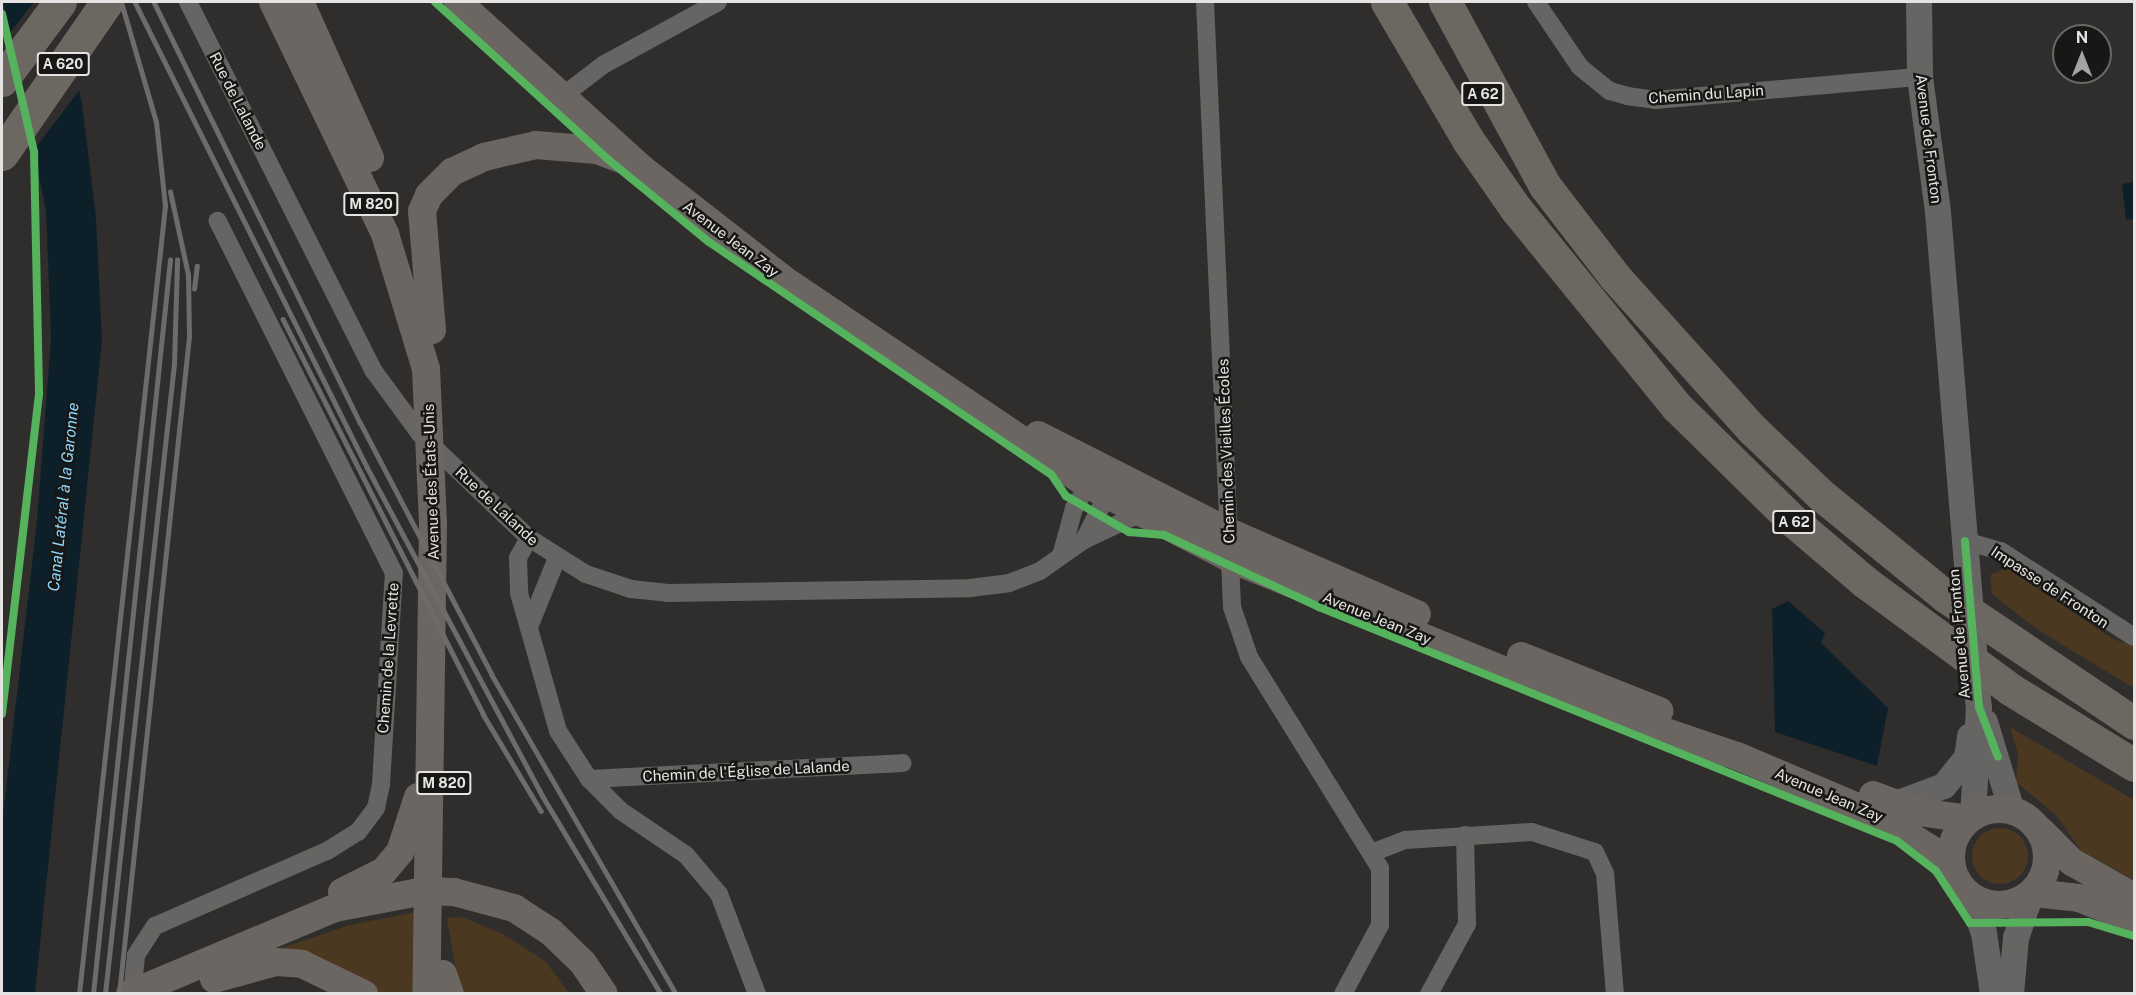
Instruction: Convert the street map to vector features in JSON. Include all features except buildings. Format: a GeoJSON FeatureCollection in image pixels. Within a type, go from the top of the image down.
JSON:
{"type":"FeatureCollection","features":[{"type":"Feature","properties":{"kind":"highway","name":"A 620"},"geometry":{"type":"LineString","coordinates":[[4,76],[60,2]]}},
{"type":"Feature","properties":{"kind":"highway","name":"A 620"},"geometry":{"type":"LineString","coordinates":[[10,141],[107,2]]}},
{"type":"Feature","properties":{"kind":"highway","name":"A 62"},"geometry":{"type":"LineString","coordinates":[[1387,2],[1468,140],[1516,209],[1676,406],[1792,520],[1865,582],[2010,689],[2134,765]]}},
{"type":"Feature","properties":{"kind":"highway","name":"A 62"},"geometry":{"type":"LineString","coordinates":[[1424,2],[1545,186],[1615,277],[1753,430],[1820,494],[2002,638],[2134,723]]}},
{"type":"Feature","properties":{"kind":"highway"},"geometry":{"type":"LineString","coordinates":[[1445,2],[1545,186]]}},
{"type":"Feature","properties":{"kind":"main road","name":"Avenue des États-Unis"},"geometry":{"type":"LineString","coordinates":[[273,2],[389,245],[426,369],[437,422]]}},
{"type":"Feature","properties":{"kind":"main road","name":"Avenue des États-Unis"},"geometry":{"type":"LineString","coordinates":[[300,2],[406,244],[433,332],[437,422],[438,708],[432,933],[441,989]]}},
{"type":"Feature","properties":{"kind":"main road","name":"Avenue Jean Zay"},"geometry":{"type":"LineString","coordinates":[[458,2],[560,98],[641,168],[783,279],[922,375],[1099,482],[1148,517],[1230,545],[1446,627],[1896,804],[1972,818]]}},
{"type":"Feature","properties":{"kind":"main road","name":"Avenue de Fronton"},"geometry":{"type":"LineString","coordinates":[[1919,2],[1920,77],[1938,212],[1979,707],[1972,818]]}},
{"type":"Feature","properties":{"kind":"main road"},"geometry":{"type":"LineString","coordinates":[[536,145],[560,117],[560,98]]}},
{"type":"Feature","properties":{"kind":"main road"},"geometry":{"type":"LineString","coordinates":[[433,332],[421,239],[429,195],[467,163],[536,145],[597,150],[641,168]]}},
{"type":"Feature","properties":{"kind":"main road","name":"Avenue Jean Zay"},"geometry":{"type":"LineString","coordinates":[[1099,482],[1230,545],[1601,710],[1737,756],[1877,815],[1951,862]]}},
{"type":"Feature","properties":{"kind":"main road","name":"Avenue de Fronton"},"geometry":{"type":"LineString","coordinates":[[1896,804],[1944,786],[1956,774],[1967,758],[1979,707]]}},
{"type":"Feature","properties":{"kind":"main road","name":"Avenue de Fronton"},"geometry":{"type":"LineString","coordinates":[[1979,707],[2012,811]]}},
{"type":"Feature","properties":{"kind":"main road"},"geometry":{"type":"LineString","coordinates":[[174,987],[190,961],[384,871],[410,835],[438,708]]}},
{"type":"Feature","properties":{"kind":"main road"},"geometry":{"type":"LineString","coordinates":[[1993,993],[1984,933],[1972,897],[1954,877],[1951,862],[1955,838],[1972,818],[2012,811],[2038,828],[2072,862],[2134,897]]}},
{"type":"Feature","properties":{"kind":"main road"},"geometry":{"type":"LineString","coordinates":[[2011,993],[2016,938],[2048,861],[2038,828]]}},
{"type":"Feature","properties":{"kind":"main road"},"geometry":{"type":"LineString","coordinates":[[174,987],[361,899],[424,891],[454,892],[514,908],[575,956],[604,993]]}},
{"type":"Feature","properties":{"kind":"main road"},"geometry":{"type":"LineString","coordinates":[[1972,897],[2004,903],[2032,895],[2079,898],[2134,920]]}},
{"type":"Feature","properties":{"kind":"main road"},"geometry":{"type":"LineString","coordinates":[[174,987],[356,914],[429,902],[484,912],[513,926],[564,965],[587,993]]}},
{"type":"Feature","properties":{"kind":"main road"},"geometry":{"type":"LineString","coordinates":[[131,993],[174,987],[276,962],[329,972],[364,993]]}},
{"type":"Feature","properties":{"kind":"street","name":"Rue de Lalande"},"geometry":{"type":"LineString","coordinates":[[188,2],[373,370],[420,434],[529,538],[557,558],[607,582],[668,592],[970,588],[1009,583],[1061,556],[1084,540],[1132,517],[1148,517]]}},
{"type":"Feature","properties":{"kind":"street"},"geometry":{"type":"LineString","coordinates":[[560,98],[603,65],[718,2]]}},
{"type":"Feature","properties":{"kind":"street","name":"Chemin des Vieilles Écoles"},"geometry":{"type":"LineString","coordinates":[[1205,2],[1232,607],[1249,657],[1374,852],[1383,891],[1380,926],[1343,993]]}},
{"type":"Feature","properties":{"kind":"street","name":"Chemin du Lapin"},"geometry":{"type":"LineString","coordinates":[[1536,2],[1580,67],[1610,92],[1627,96],[1655,100],[1920,77]]}},
{"type":"Feature","properties":{"kind":"street","name":"Chemin de la Levrette"},"geometry":{"type":"LineString","coordinates":[[131,993],[136,955],[155,926],[327,851],[358,832],[376,808],[381,784],[394,573],[218,221]]}},
{"type":"Feature","properties":{"kind":"street","name":"Rue de Lalande"},"geometry":{"type":"LineString","coordinates":[[1084,540],[1099,482]]}},
{"type":"Feature","properties":{"kind":"street"},"geometry":{"type":"LineString","coordinates":[[1061,556],[1099,482]]}},
{"type":"Feature","properties":{"kind":"street"},"geometry":{"type":"LineString","coordinates":[[529,538],[518,558],[517,574],[558,731],[589,779],[621,811],[686,855],[719,894],[757,993]]}},
{"type":"Feature","properties":{"kind":"street","name":"Impasse de Fronton"},"geometry":{"type":"LineString","coordinates":[[1966,551],[2001,551],[2134,637]]}},
{"type":"Feature","properties":{"kind":"street"},"geometry":{"type":"LineString","coordinates":[[529,627],[557,558]]}},
{"type":"Feature","properties":{"kind":"street","name":"Chemin de l'Église de Lalande"},"geometry":{"type":"LineString","coordinates":[[589,779],[903,763]]}},
{"type":"Feature","properties":{"kind":"street"},"geometry":{"type":"LineString","coordinates":[[1374,852],[1405,840],[1532,832],[1603,859],[1614,993]]}},
{"type":"Feature","properties":{"kind":"street"},"geometry":{"type":"LineString","coordinates":[[1429,993],[1467,924],[1465,835]]}},
{"type":"Feature","properties":{"kind":"shaded area"},"geometry":{"type":"Polygon","coordinates":[[[2007,568],[2113,639],[2134,646],[2134,688],[2038,630],[1992,594],[1990,575],[2007,568]]]}},
{"type":"Feature","properties":{"kind":"shaded area"},"geometry":{"type":"Polygon","coordinates":[[[2010,727],[2134,800],[2134,880],[2081,851],[2056,815],[2016,782],[2018,754],[2010,727]]]}},
{"type":"Feature","properties":{"kind":"shaded area"},"geometry":{"type":"Polygon","coordinates":[[[2000,828],[2011,830],[2020,836],[2026,845],[2028,856],[2026,867],[2020,876],[2011,882],[2000,884],[1989,882],[1980,876],[1974,867],[1972,856],[1974,845],[1980,836],[1989,830],[2000,828]]]}},
{"type":"Feature","properties":{"kind":"shaded area"},"geometry":{"type":"Polygon","coordinates":[[[416,912],[419,993],[375,993],[276,950],[350,925],[416,912]]]}},
{"type":"Feature","properties":{"kind":"shaded area"},"geometry":{"type":"Polygon","coordinates":[[[462,917],[503,934],[545,961],[569,993],[460,993],[447,918],[462,917]]]}},
{"type":"Feature","properties":{"kind":"water","name":"Canal Latéral à la Garonne"},"geometry":{"type":"Polygon","coordinates":[[[3,2],[60,2],[82,104],[96,217],[102,341],[35,993],[2,994],[2,824],[37,520],[51,338],[46,211],[3,2]]]}},
{"type":"Feature","properties":{"kind":"water"},"geometry":{"type":"Polygon","coordinates":[[[2134,182],[2134,219],[2126,220],[2122,184],[2134,182]]]}},
{"type":"Feature","properties":{"kind":"water"},"geometry":{"type":"Polygon","coordinates":[[[1788,601],[1825,633],[1821,643],[1888,708],[1877,766],[1775,732],[1772,609],[1788,601]]]}},
{"type":"Feature","properties":{"kind":"pier"},"geometry":{"type":"Polygon","coordinates":[[[34,2],[63,2],[81,88],[33,151],[8,35],[34,2]]]}},
{"type":"Feature","properties":{"kind":"railway"},"geometry":{"type":"LineString","coordinates":[[79,994],[165,206],[156,122],[121,2]]}},
{"type":"Feature","properties":{"kind":"railway"},"geometry":{"type":"LineString","coordinates":[[135,2],[367,467],[542,795],[661,994]]}},
{"type":"Feature","properties":{"kind":"railway"},"geometry":{"type":"LineString","coordinates":[[154,2],[360,422],[492,675],[676,994]]}},
{"type":"Feature","properties":{"kind":"railway"},"geometry":{"type":"LineString","coordinates":[[119,994],[189,337],[188,275],[170,192]]}},
{"type":"Feature","properties":{"kind":"railway"},"geometry":{"type":"LineString","coordinates":[[93,994],[170,260]]}},
{"type":"Feature","properties":{"kind":"railway"},"geometry":{"type":"LineString","coordinates":[[105,994],[174,364],[177,260]]}},
{"type":"Feature","properties":{"kind":"railway"},"geometry":{"type":"LineString","coordinates":[[194,289],[197,266]]}},
{"type":"Feature","properties":{"kind":"railway"},"geometry":{"type":"LineString","coordinates":[[283,319],[483,714],[541,811]]}},
{"type":"Feature","properties":{"kind":"cycle path"},"geometry":{"type":"LineString","coordinates":[[435,2],[610,161],[709,242],[1051,474],[1066,496],[1129,532],[1164,535],[1319,607],[1897,841],[1936,871],[1970,923],[2088,922],[2134,936]]}},
{"type":"Feature","properties":{"kind":"cycle path"},"geometry":{"type":"LineString","coordinates":[[2,14],[34,152],[39,394],[2,714]]}},
{"type":"Feature","properties":{"kind":"cycle path"},"geometry":{"type":"LineString","coordinates":[[1965,541],[1979,707],[1998,757]]}}]}
